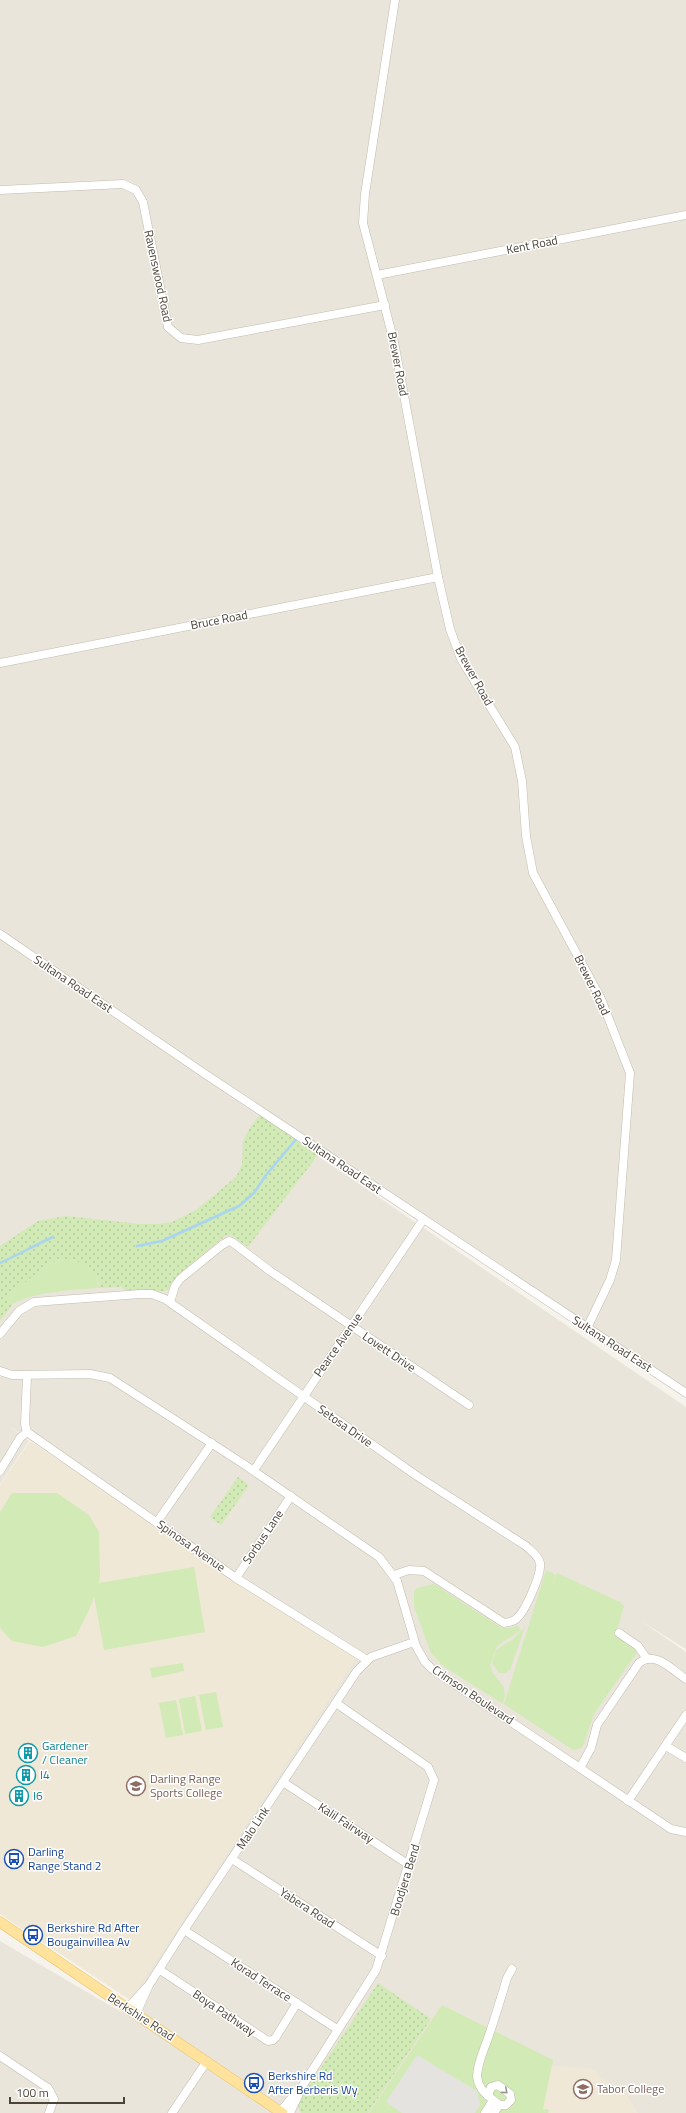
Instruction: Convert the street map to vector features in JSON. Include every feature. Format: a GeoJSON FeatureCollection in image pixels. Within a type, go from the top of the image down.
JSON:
{"type":"FeatureCollection","features":[{"type":"Feature","properties":{"kind":"main road","name":"Berkshire Road"},"geometry":{"type":"LineString","coordinates":[[0,1922],[284,2113]]}},
{"type":"Feature","properties":{"kind":"street","name":"Brewer Road"},"geometry":{"type":"LineString","coordinates":[[395,0],[365,194],[363,223],[394,342],[438,577],[450,629],[461,659],[515,747],[522,781],[526,836],[533,873],[601,999],[630,1073],[616,1260],[610,1280],[587,1328]]}},
{"type":"Feature","properties":{"kind":"street","name":"Ravenswood Road"},"geometry":{"type":"LineString","coordinates":[[0,190],[123,184],[136,190],[143,202],[168,327],[181,338],[198,340],[385,306]]}},
{"type":"Feature","properties":{"kind":"street","name":"Kent Road"},"geometry":{"type":"LineString","coordinates":[[377,275],[686,215]]}},
{"type":"Feature","properties":{"kind":"street","name":"Bruce Road"},"geometry":{"type":"LineString","coordinates":[[0,663],[438,577]]}},
{"type":"Feature","properties":{"kind":"street","name":"Sultana Road East"},"geometry":{"type":"LineString","coordinates":[[0,934],[423,1220],[686,1393]]}},
{"type":"Feature","properties":{"kind":"street","name":"Pearce Avenue"},"geometry":{"type":"LineString","coordinates":[[254,1470],[423,1220]]}},
{"type":"Feature","properties":{"kind":"street","name":"Lovett Drive"},"geometry":{"type":"LineString","coordinates":[[170,1302],[175,1286],[180,1279],[229,1241],[270,1271],[469,1405]]}},
{"type":"Feature","properties":{"kind":"street","name":"Setosa Drive"},"geometry":{"type":"LineString","coordinates":[[0,1334],[19,1311],[34,1302],[152,1294],[170,1302],[417,1476],[526,1546],[538,1557],[540,1564],[534,1587],[521,1614],[514,1620],[504,1623],[433,1576],[417,1573],[395,1578]]}},
{"type":"Feature","properties":{"kind":"street"},"geometry":{"type":"LineString","coordinates":[[0,1371],[12,1375],[27,1376],[25,1424],[27,1432],[20,1438],[0,1471]]}},
{"type":"Feature","properties":{"kind":"street","name":"Crimson Boulevard"},"geometry":{"type":"LineString","coordinates":[[27,1376],[100,1375],[121,1384],[254,1470],[379,1556],[395,1578],[415,1644],[432,1669],[671,1829],[686,1832]]}},
{"type":"Feature","properties":{"kind":"street","name":"Spinosa Avenue"},"geometry":{"type":"LineString","coordinates":[[27,1432],[236,1578],[367,1660]]}},
{"type":"Feature","properties":{"kind":"street"},"geometry":{"type":"LineString","coordinates":[[157,1522],[212,1443]]}},
{"type":"Feature","properties":{"kind":"street","name":"Sorbus Lane"},"geometry":{"type":"LineString","coordinates":[[236,1578],[291,1496]]}},
{"type":"Feature","properties":{"kind":"street"},"geometry":{"type":"LineString","coordinates":[[619,1633],[638,1646],[647,1658]]}},
{"type":"Feature","properties":{"kind":"street"},"geometry":{"type":"LineString","coordinates":[[367,1660],[388,1651],[400,1651],[415,1644]]}},
{"type":"Feature","properties":{"kind":"street"},"geometry":{"type":"LineString","coordinates":[[580,1768],[591,1748],[597,1725],[639,1663],[647,1658],[657,1659],[686,1679]]}},
{"type":"Feature","properties":{"kind":"street","name":"Malo Link"},"geometry":{"type":"LineString","coordinates":[[132,2011],[160,1970],[184,1930],[357,1671],[367,1660]]}},
{"type":"Feature","properties":{"kind":"street","name":"Boodjera Bend"},"geometry":{"type":"LineString","coordinates":[[284,2113],[376,1970],[382,1956],[434,1780],[428,1767],[336,1703]]}},
{"type":"Feature","properties":{"kind":"street"},"geometry":{"type":"LineString","coordinates":[[628,1801],[686,1715]]}},
{"type":"Feature","properties":{"kind":"street"},"geometry":{"type":"LineString","coordinates":[[666,1746],[686,1758]]}},
{"type":"Feature","properties":{"kind":"street","name":"Kalil Fairway"},"geometry":{"type":"LineString","coordinates":[[283,1782],[409,1865]]}},
{"type":"Feature","properties":{"kind":"street","name":"Yabera Road"},"geometry":{"type":"LineString","coordinates":[[232,1859],[382,1956]]}},
{"type":"Feature","properties":{"kind":"street","name":"Korad Terrace"},"geometry":{"type":"LineString","coordinates":[[184,1930],[337,2029]]}},
{"type":"Feature","properties":{"kind":"street"},"geometry":{"type":"LineString","coordinates":[[494,2113],[493,2100],[480,2086],[478,2069],[507,1978],[512,1969]]}},
{"type":"Feature","properties":{"kind":"street","name":"Boya Pathway"},"geometry":{"type":"LineString","coordinates":[[160,1970],[268,2041],[273,2040],[276,2037],[296,2003]]}},
{"type":"Feature","properties":{"kind":"street"},"geometry":{"type":"LineString","coordinates":[[0,2056],[48,2088],[54,2099],[50,2113]]}},
{"type":"Feature","properties":{"kind":"street"},"geometry":{"type":"LineString","coordinates":[[172,2113],[207,2061]]}},
{"type":"Feature","properties":{"kind":"street"},"geometry":{"type":"LineString","coordinates":[[484,2113],[493,2100]]}},
{"type":"Feature","properties":{"kind":"shaded area"},"geometry":{"type":"Polygon","coordinates":[[[0,0],[686,0],[686,1393],[0,934],[0,0]]]}},
{"type":"Feature","properties":{"kind":"shaded area"},"geometry":{"type":"Polygon","coordinates":[[[0,939],[686,1407],[686,1649],[641,1621],[686,1652],[686,2113],[0,2113],[0,1941],[121,2012],[356,1658],[6,1424],[29,1441],[0,1484],[0,939]]]}},
{"type":"Feature","properties":{"kind":"shaded area","name":"Darling Range Sports College"},"geometry":{"type":"Polygon","coordinates":[[[30,1441],[356,1658],[130,2000],[0,1914],[0,1485],[30,1441]]]}},
{"type":"Feature","properties":{"kind":"shaded area"},"geometry":{"type":"Polygon","coordinates":[[[417,2055],[477,2091],[480,2105],[475,2113],[402,2113],[386,2102],[417,2055]]]}},
{"type":"Feature","properties":{"kind":"shaded area","name":"Tabor College"},"geometry":{"type":"Polygon","coordinates":[[[551,2066],[595,2069],[598,2076],[625,2092],[638,2113],[548,2113],[549,2110],[543,2109],[551,2066]]]}},
{"type":"Feature","properties":{"kind":"green space"},"geometry":{"type":"Polygon","coordinates":[[[262,1112],[321,1151],[248,1247],[231,1235],[225,1236],[179,1274],[168,1290],[164,1291],[127,1291],[121,1287],[99,1288],[99,1282],[89,1268],[73,1259],[52,1262],[4,1298],[13,1304],[0,1321],[0,1246],[38,1221],[66,1216],[140,1224],[157,1224],[172,1222],[196,1210],[236,1177],[242,1165],[243,1142],[249,1129],[262,1112]]]}},
{"type":"Feature","properties":{"kind":"green space"},"geometry":{"type":"Polygon","coordinates":[[[67,1259],[78,1261],[88,1268],[96,1277],[99,1288],[32,1296],[13,1304],[4,1298],[52,1262],[67,1259]]]}},
{"type":"Feature","properties":{"kind":"green space"},"geometry":{"type":"Polygon","coordinates":[[[238,1477],[249,1485],[221,1525],[210,1517],[238,1477]]]}},
{"type":"Feature","properties":{"kind":"green space"},"geometry":{"type":"Polygon","coordinates":[[[12,1493],[57,1493],[89,1515],[99,1532],[99,1583],[194,1567],[205,1632],[104,1650],[94,1596],[76,1636],[43,1647],[12,1641],[0,1628],[0,1512],[12,1493]]]}},
{"type":"Feature","properties":{"kind":"green space"},"geometry":{"type":"Polygon","coordinates":[[[546,1570],[556,1575],[543,1619],[557,1573],[620,1602],[624,1606],[616,1633],[640,1648],[594,1714],[583,1746],[573,1750],[504,1704],[546,1570]]]}},
{"type":"Feature","properties":{"kind":"green space"},"geometry":{"type":"Polygon","coordinates":[[[434,1584],[502,1628],[512,1628],[517,1625],[521,1630],[497,1646],[490,1665],[493,1673],[503,1686],[505,1695],[503,1704],[443,1666],[431,1653],[414,1607],[414,1592],[417,1588],[434,1584]]]}},
{"type":"Feature","properties":{"kind":"green space"},"geometry":{"type":"Polygon","coordinates":[[[525,1627],[510,1670],[505,1673],[499,1673],[492,1663],[496,1650],[513,1639],[525,1627]]]}},
{"type":"Feature","properties":{"kind":"green space"},"geometry":{"type":"Polygon","coordinates":[[[183,1663],[184,1671],[152,1678],[150,1668],[183,1663]]]}},
{"type":"Feature","properties":{"kind":"green space"},"geometry":{"type":"Polygon","coordinates":[[[216,1692],[223,1727],[206,1730],[199,1695],[216,1692]]]}},
{"type":"Feature","properties":{"kind":"green space"},"geometry":{"type":"Polygon","coordinates":[[[195,1696],[202,1731],[185,1734],[179,1699],[195,1696]]]}},
{"type":"Feature","properties":{"kind":"green space"},"geometry":{"type":"Polygon","coordinates":[[[176,1700],[183,1735],[166,1738],[159,1703],[176,1700]]]}},
{"type":"Feature","properties":{"kind":"green space"},"geometry":{"type":"Polygon","coordinates":[[[378,1983],[431,2019],[368,2113],[301,2113],[297,2103],[378,1983]]]}},
{"type":"Feature","properties":{"kind":"green space"},"geometry":{"type":"Polygon","coordinates":[[[442,2005],[553,2060],[543,2109],[549,2110],[548,2113],[369,2113],[442,2005]]]}},
{"type":"Feature","properties":{"kind":"waterway"},"geometry":{"type":"LineString","coordinates":[[137,1246],[162,1241],[239,1206],[254,1193],[266,1175],[298,1137]]}},
{"type":"Feature","properties":{"kind":"waterway"},"geometry":{"type":"LineString","coordinates":[[0,1263],[53,1237]]}},
{"type":"Feature","properties":{"kind":"place","name":"Gardener / Cleaner"},"geometry":{"type":"Point","coordinates":[28,1753]}},
{"type":"Feature","properties":{"kind":"place","name":"I4"},"geometry":{"type":"Point","coordinates":[26,1775]}},
{"type":"Feature","properties":{"kind":"place","name":"Darling Range Sports College"},"geometry":{"type":"Point","coordinates":[136,1786]}},
{"type":"Feature","properties":{"kind":"place","name":"I6"},"geometry":{"type":"Point","coordinates":[19,1796]}},
{"type":"Feature","properties":{"kind":"place","name":"Darling Range Stand 2"},"geometry":{"type":"Point","coordinates":[14,1859]}},
{"type":"Feature","properties":{"kind":"place","name":"Berkshire Rd After Bougainvillea Av"},"geometry":{"type":"Point","coordinates":[33,1935]}},
{"type":"Feature","properties":{"kind":"place","name":"Berkshire Rd After Berberis Wy"},"geometry":{"type":"Point","coordinates":[254,2083]}},
{"type":"Feature","properties":{"kind":"place","name":"Tabor College"},"geometry":{"type":"Point","coordinates":[583,2089]}}]}
